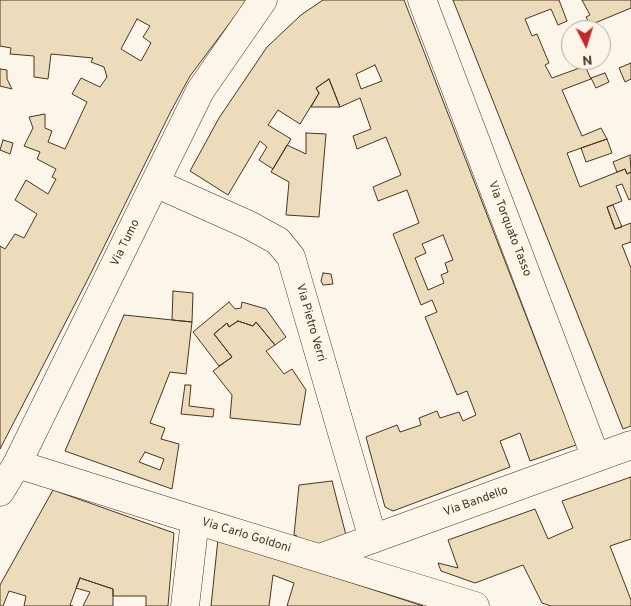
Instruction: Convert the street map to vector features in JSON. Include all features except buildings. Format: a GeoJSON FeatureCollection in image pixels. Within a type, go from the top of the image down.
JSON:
{"type":"FeatureCollection","features":[{"type":"Feature","properties":{"kind":"street","name":"Via Tumo"},"geometry":{"type":"LineString","coordinates":[[0,492],[17,464],[200,91],[263,0]]}},
{"type":"Feature","properties":{"kind":"street","name":"Via Torquato Tasso"},"geometry":{"type":"LineString","coordinates":[[422,0],[596,458]]}},
{"type":"Feature","properties":{"kind":"street","name":"Via Pietro Verri"},"geometry":{"type":"LineString","coordinates":[[154,183],[249,224],[278,241],[291,257],[373,539]]}},
{"type":"Feature","properties":{"kind":"street","name":"Via Bandello"},"geometry":{"type":"LineString","coordinates":[[320,558],[631,445]]}},
{"type":"Feature","properties":{"kind":"street","name":"Via Carlo Goldoni"},"geometry":{"type":"LineString","coordinates":[[17,464],[475,606]]}},
{"type":"Feature","properties":{"kind":"street"},"geometry":{"type":"LineString","coordinates":[[185,606],[195,520]]}}]}
